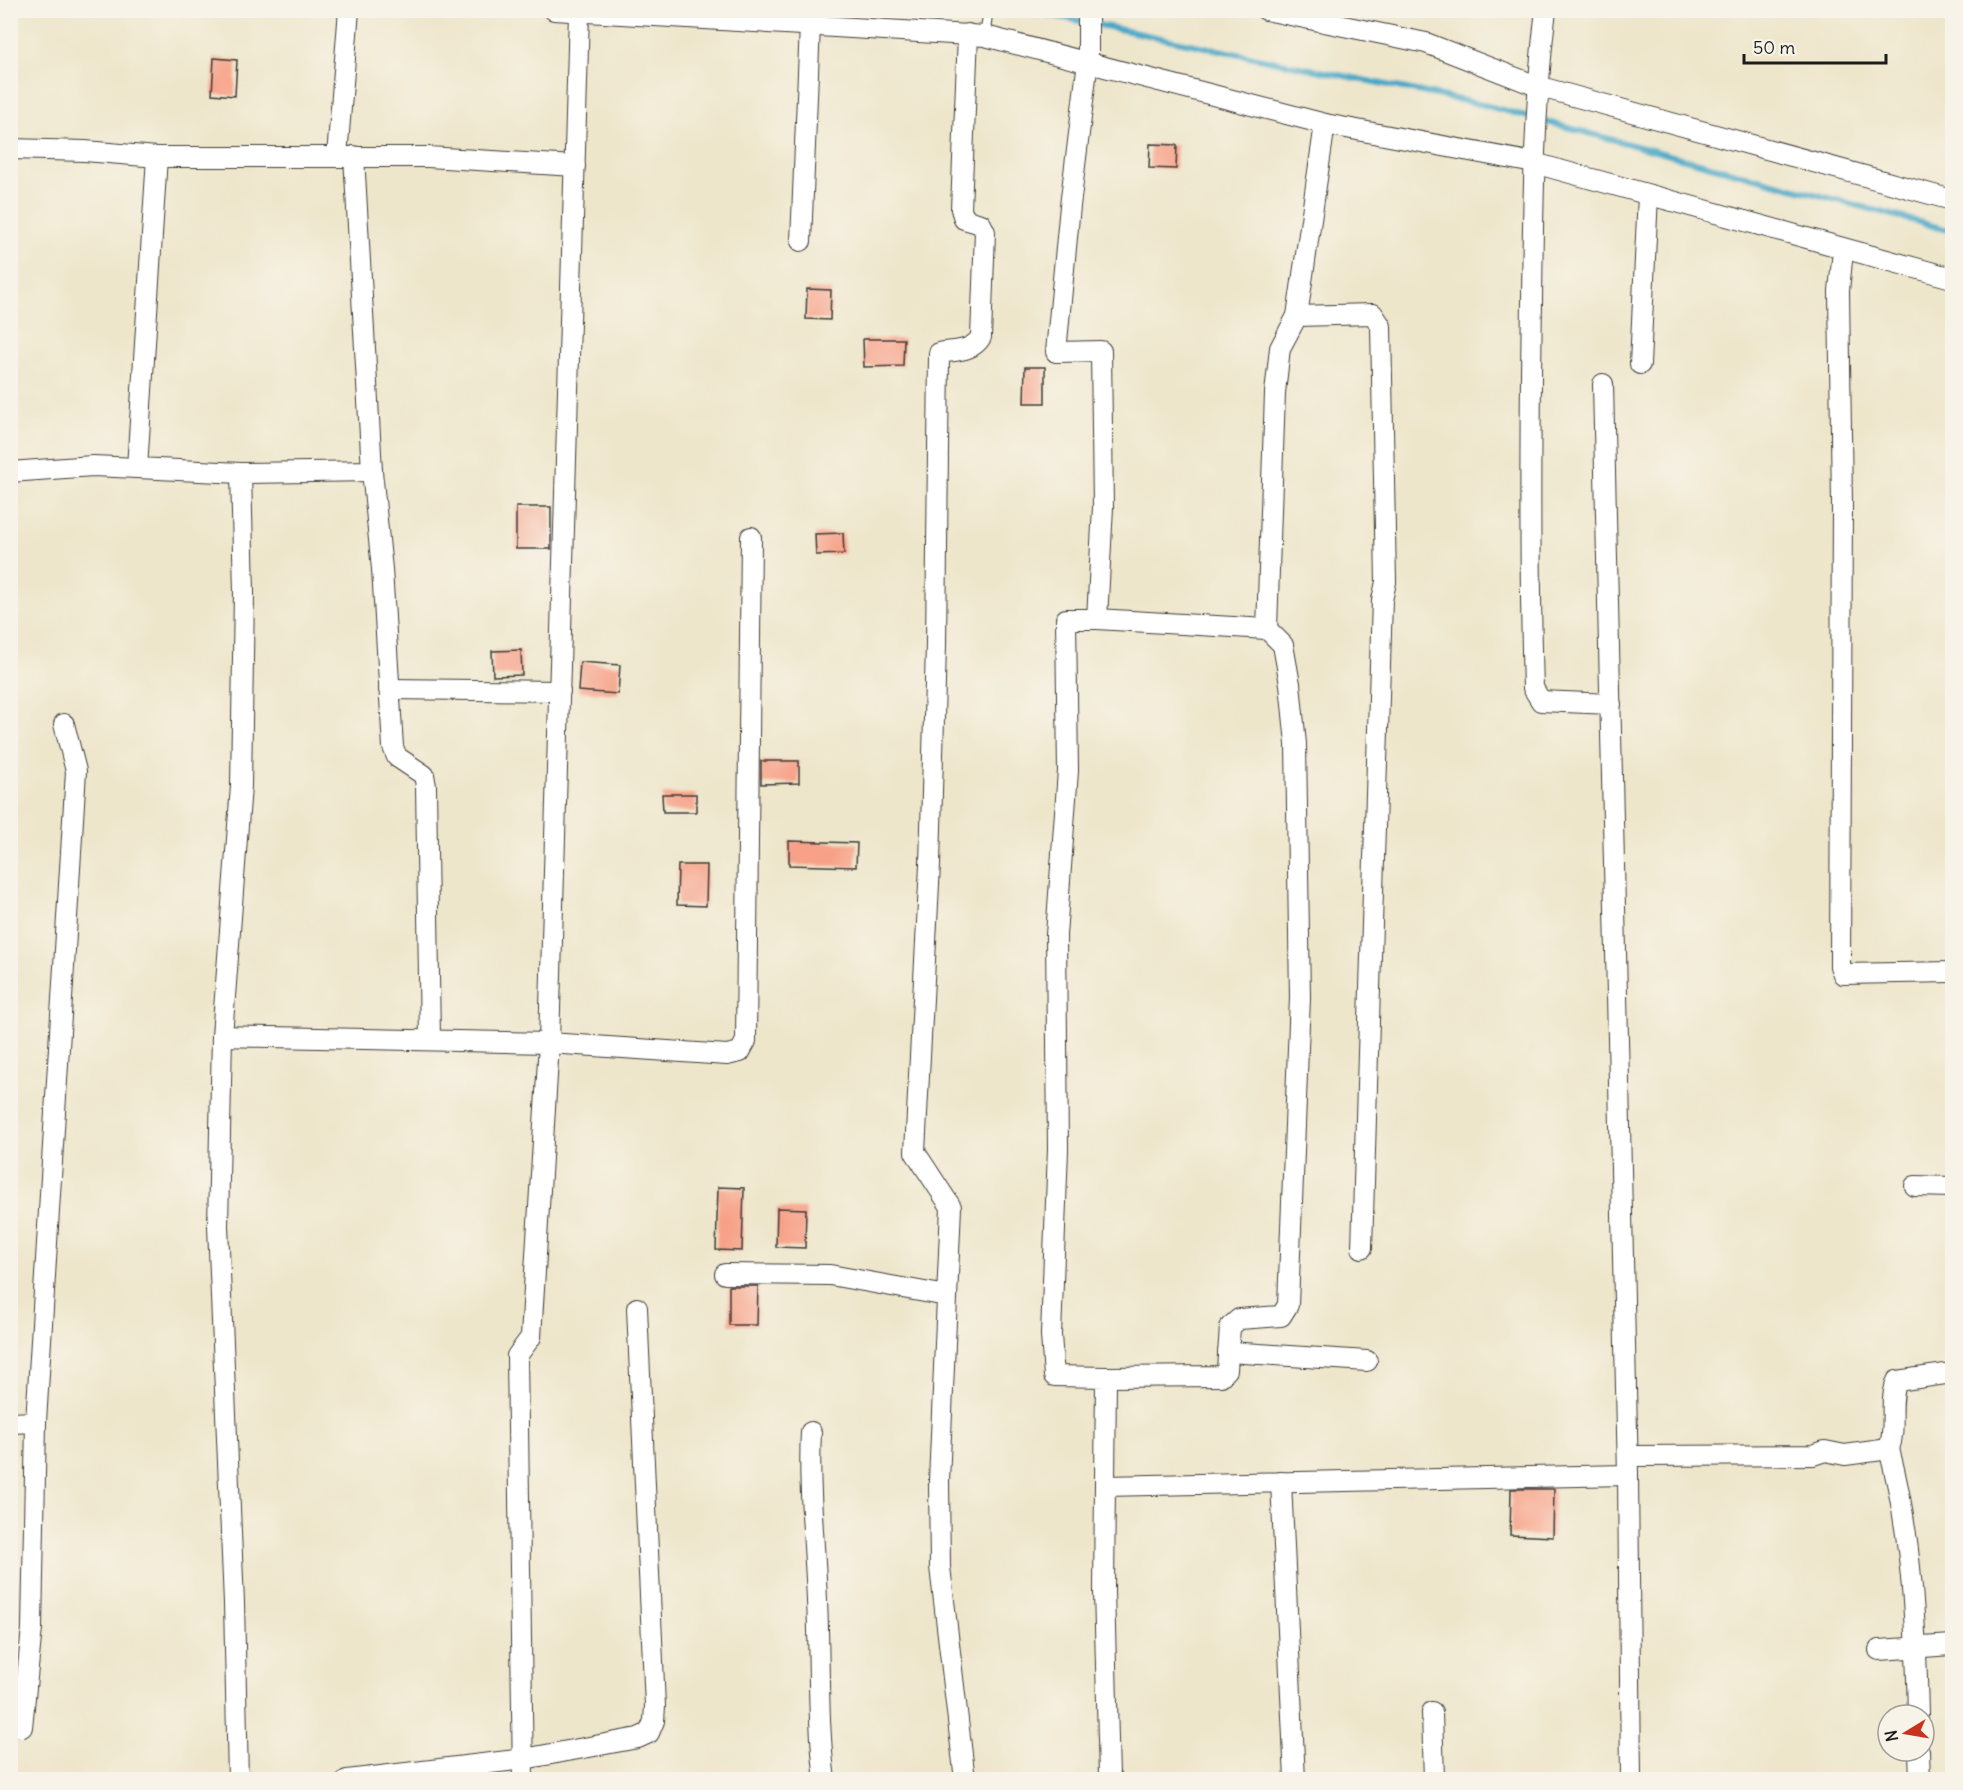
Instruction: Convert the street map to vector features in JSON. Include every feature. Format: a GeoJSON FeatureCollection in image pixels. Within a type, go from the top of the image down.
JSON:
{"type":"FeatureCollection","features":[{"type":"Feature","properties":{"kind":"street"},"geometry":{"type":"LineString","coordinates":[[350,10],[345,156],[382,569],[393,747],[397,757],[424,775],[426,786],[430,1040]]}},
{"type":"Feature","properties":{"kind":"street"},"geometry":{"type":"LineString","coordinates":[[554,10],[976,35],[1088,61],[1324,124],[1534,163],[1953,279]]}},
{"type":"Feature","properties":{"kind":"street"},"geometry":{"type":"LineString","coordinates":[[1088,10],[1088,61],[1070,206],[1056,352],[1101,351],[1103,507],[1097,620]]}},
{"type":"Feature","properties":{"kind":"street"},"geometry":{"type":"LineString","coordinates":[[1266,10],[1426,44],[1537,86],[1953,200]]}},
{"type":"Feature","properties":{"kind":"street"},"geometry":{"type":"LineString","coordinates":[[1546,10],[1537,86],[1534,163],[1530,575],[1533,688],[1541,701],[1611,704]]}},
{"type":"Feature","properties":{"kind":"street"},"geometry":{"type":"LineString","coordinates":[[524,1779],[517,1356],[531,1337],[549,1043],[579,13]]}},
{"type":"Feature","properties":{"kind":"street"},"geometry":{"type":"LineString","coordinates":[[801,241],[810,25]]}},
{"type":"Feature","properties":{"kind":"street"},"geometry":{"type":"LineString","coordinates":[[965,1779],[940,1567],[939,1481],[951,1207],[915,1152],[930,865],[936,645],[939,352],[968,349],[976,346],[981,337],[985,232],[981,224],[964,219],[961,209],[976,35]]}},
{"type":"Feature","properties":{"kind":"street"},"geometry":{"type":"LineString","coordinates":[[1267,629],[1275,393],[1280,348],[1297,316],[1324,124]]}},
{"type":"Feature","properties":{"kind":"street"},"geometry":{"type":"LineString","coordinates":[[10,149],[85,151],[157,157],[428,156],[575,166]]}},
{"type":"Feature","properties":{"kind":"street"},"geometry":{"type":"LineString","coordinates":[[137,468],[157,157]]}},
{"type":"Feature","properties":{"kind":"street"},"geometry":{"type":"LineString","coordinates":[[1640,364],[1648,195]]}},
{"type":"Feature","properties":{"kind":"street"},"geometry":{"type":"LineString","coordinates":[[1843,250],[1839,291],[1842,504],[1840,966],[1843,974],[1854,975],[1877,971],[1953,972]]}},
{"type":"Feature","properties":{"kind":"street"},"geometry":{"type":"LineString","coordinates":[[1297,316],[1373,314],[1381,326],[1386,582],[1381,612],[1362,1248]]}},
{"type":"Feature","properties":{"kind":"street"},"geometry":{"type":"LineString","coordinates":[[1603,384],[1629,1465],[1631,1779]]}},
{"type":"Feature","properties":{"kind":"street"},"geometry":{"type":"LineString","coordinates":[[10,472],[93,466],[241,473],[372,471]]}},
{"type":"Feature","properties":{"kind":"street"},"geometry":{"type":"LineString","coordinates":[[238,1779],[232,1545],[218,1226],[222,1036],[241,786],[244,592],[241,473]]}},
{"type":"Feature","properties":{"kind":"street"},"geometry":{"type":"LineString","coordinates":[[222,1036],[549,1043],[726,1055],[740,1052],[746,1041],[752,537]]}},
{"type":"Feature","properties":{"kind":"street"},"geometry":{"type":"LineString","coordinates":[[1066,619],[1267,629],[1283,645],[1290,684],[1296,744],[1300,997],[1288,1305],[1281,1316],[1239,1318],[1233,1323],[1230,1327],[1227,1370],[1221,1376],[1054,1376],[1051,1335],[1058,1149],[1056,935],[1068,771],[1066,619]]}},
{"type":"Feature","properties":{"kind":"street"},"geometry":{"type":"LineString","coordinates":[[389,689],[560,691]]}},
{"type":"Feature","properties":{"kind":"street"},"geometry":{"type":"LineString","coordinates":[[10,1726],[22,1726],[32,1628],[36,1422],[76,771],[64,724]]}},
{"type":"Feature","properties":{"kind":"street"},"geometry":{"type":"LineString","coordinates":[[1915,1186],[1953,1187]]}},
{"type":"Feature","properties":{"kind":"street"},"geometry":{"type":"LineString","coordinates":[[725,1274],[830,1275],[947,1296]]}},
{"type":"Feature","properties":{"kind":"street"},"geometry":{"type":"LineString","coordinates":[[347,1779],[524,1759],[638,1738],[649,1733],[654,1721],[637,1308]]}},
{"type":"Feature","properties":{"kind":"street"},"geometry":{"type":"LineString","coordinates":[[1228,1352],[1367,1361]]}},
{"type":"Feature","properties":{"kind":"street"},"geometry":{"type":"LineString","coordinates":[[1918,1703],[1917,1648],[1901,1492],[1889,1449],[1893,1438],[1892,1393],[1897,1381],[1953,1373]]}},
{"type":"Feature","properties":{"kind":"street"},"geometry":{"type":"LineString","coordinates":[[1106,1377],[1104,1591],[1109,1776],[1113,1779]]}},
{"type":"Feature","properties":{"kind":"street"},"geometry":{"type":"LineString","coordinates":[[10,1423],[36,1422]]}},
{"type":"Feature","properties":{"kind":"street"},"geometry":{"type":"LineString","coordinates":[[811,1432],[808,1477],[817,1602],[820,1741],[825,1779]]}},
{"type":"Feature","properties":{"kind":"street"},"geometry":{"type":"LineString","coordinates":[[1105,1486],[1281,1482],[1813,1455],[1825,1451],[1845,1455],[1889,1449]]}},
{"type":"Feature","properties":{"kind":"street"},"geometry":{"type":"LineString","coordinates":[[1281,1482],[1295,1779]]}},
{"type":"Feature","properties":{"kind":"street"},"geometry":{"type":"LineString","coordinates":[[1879,1650],[1953,1646]]}},
{"type":"Feature","properties":{"kind":"street"},"geometry":{"type":"LineString","coordinates":[[1432,1712],[1434,1779]]}},
{"type":"Feature","properties":{"kind":"street"},"geometry":{"type":"LineString","coordinates":[[1919,1763],[1920,1779]]}},
{"type":"Feature","properties":{"kind":"lane"},"geometry":{"type":"LineString","coordinates":[[976,35],[988,11]]}},
{"type":"Feature","properties":{"kind":"building"},"geometry":{"type":"Polygon","coordinates":[[[214,58],[237,60],[235,96],[212,94],[214,58]]]}},
{"type":"Feature","properties":{"kind":"building"},"geometry":{"type":"Polygon","coordinates":[[[1150,144],[1177,145],[1176,169],[1149,168],[1150,144]]]}},
{"type":"Feature","properties":{"kind":"building"},"geometry":{"type":"Polygon","coordinates":[[[807,289],[831,290],[830,320],[806,319],[807,289]]]}},
{"type":"Feature","properties":{"kind":"building"},"geometry":{"type":"Polygon","coordinates":[[[863,339],[904,339],[903,366],[864,367],[863,339]]]}},
{"type":"Feature","properties":{"kind":"building"},"geometry":{"type":"Polygon","coordinates":[[[1025,367],[1045,367],[1045,403],[1024,403],[1025,367]]]}},
{"type":"Feature","properties":{"kind":"building"},"geometry":{"type":"Polygon","coordinates":[[[516,507],[551,507],[551,549],[516,549],[516,507]]]}},
{"type":"Feature","properties":{"kind":"building"},"geometry":{"type":"Polygon","coordinates":[[[843,533],[844,554],[816,555],[815,534],[843,533]]]}},
{"type":"Feature","properties":{"kind":"building"},"geometry":{"type":"Polygon","coordinates":[[[521,650],[522,675],[493,676],[492,651],[521,650]]]}},
{"type":"Feature","properties":{"kind":"building"},"geometry":{"type":"Polygon","coordinates":[[[580,662],[620,665],[618,694],[578,691],[580,662]]]}},
{"type":"Feature","properties":{"kind":"building"},"geometry":{"type":"Polygon","coordinates":[[[761,761],[799,761],[799,783],[761,784],[761,761]]]}},
{"type":"Feature","properties":{"kind":"building"},"geometry":{"type":"Polygon","coordinates":[[[662,794],[696,794],[696,812],[663,812],[662,794]]]}},
{"type":"Feature","properties":{"kind":"building"},"geometry":{"type":"Polygon","coordinates":[[[789,841],[857,843],[856,867],[789,865],[789,841]]]}},
{"type":"Feature","properties":{"kind":"building"},"geometry":{"type":"Polygon","coordinates":[[[678,865],[707,865],[706,906],[677,905],[678,865]]]}},
{"type":"Feature","properties":{"kind":"building"},"geometry":{"type":"Polygon","coordinates":[[[718,1187],[744,1188],[742,1251],[716,1250],[718,1187]]]}},
{"type":"Feature","properties":{"kind":"building"},"geometry":{"type":"Polygon","coordinates":[[[777,1208],[806,1209],[805,1248],[776,1247],[777,1208]]]}},
{"type":"Feature","properties":{"kind":"building"},"geometry":{"type":"Polygon","coordinates":[[[729,1286],[758,1286],[757,1325],[729,1325],[729,1286]]]}},
{"type":"Feature","properties":{"kind":"building"},"geometry":{"type":"Polygon","coordinates":[[[1511,1489],[1554,1489],[1553,1537],[1510,1535],[1511,1489]]]}},
{"type":"Feature","properties":{"kind":"waterway"},"geometry":{"type":"LineString","coordinates":[[1027,10],[1484,105],[1952,231]]}}]}
